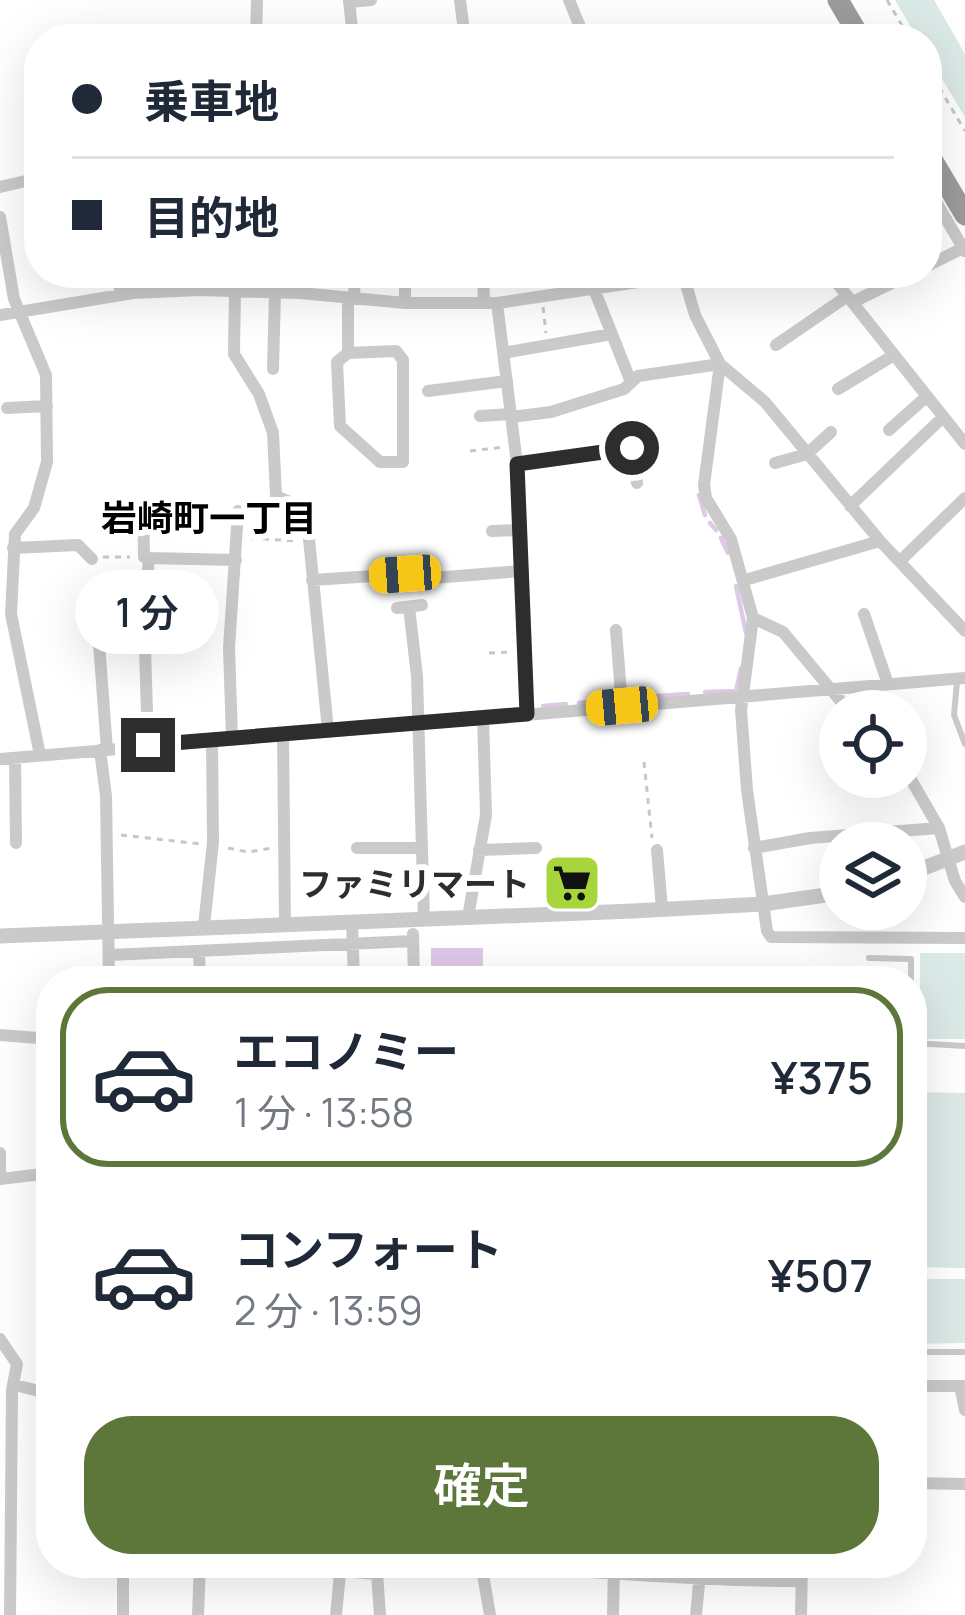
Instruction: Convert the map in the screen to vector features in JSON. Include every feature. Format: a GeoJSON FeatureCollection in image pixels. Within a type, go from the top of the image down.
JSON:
{"type":"FeatureCollection","features":[{"type":"Feature","properties":{"kind":"highway"},"geometry":{"type":"LineString","coordinates":[[942,176],[965,215]]}},
{"type":"Feature","properties":{"kind":"street"},"geometry":{"type":"LineString","coordinates":[[349,1],[370,0]]}},
{"type":"Feature","properties":{"kind":"street"},"geometry":{"type":"LineString","coordinates":[[942,216],[964,250]]}},
{"type":"Feature","properties":{"kind":"street"},"geometry":{"type":"LineString","coordinates":[[1,222],[14,299],[46,375],[47,462],[39,497],[15,534],[6,565],[5,615],[40,754]]}},
{"type":"Feature","properties":{"kind":"street"},"geometry":{"type":"LineString","coordinates":[[120,288],[120,295]]}},
{"type":"Feature","properties":{"kind":"street"},"geometry":{"type":"LineString","coordinates":[[348,353],[396,352],[403,360],[404,462],[380,462],[340,425],[338,362],[348,353],[352,288]]}},
{"type":"Feature","properties":{"kind":"street"},"geometry":{"type":"LineString","coordinates":[[405,288],[406,303]]}},
{"type":"Feature","properties":{"kind":"street"},"geometry":{"type":"LineString","coordinates":[[487,288],[503,353],[517,464],[527,714]]}},
{"type":"Feature","properties":{"kind":"street"},"geometry":{"type":"LineString","coordinates":[[0,315],[120,295],[199,290],[406,303],[491,302],[600,288]]}},
{"type":"Feature","properties":{"kind":"street"},"geometry":{"type":"LineString","coordinates":[[687,288],[695,315],[721,364],[765,403],[880,541],[965,631]]}},
{"type":"Feature","properties":{"kind":"street"},"geometry":{"type":"LineString","coordinates":[[841,288],[965,444]]}},
{"type":"Feature","properties":{"kind":"street"},"geometry":{"type":"LineString","coordinates":[[776,345],[876,288]]}},
{"type":"Feature","properties":{"kind":"street"},"geometry":{"type":"LineString","coordinates":[[594,289],[631,382]]}},
{"type":"Feature","properties":{"kind":"street"},"geometry":{"type":"LineString","coordinates":[[235,291],[234,354],[259,394],[273,433],[276,496],[304,505],[328,730]]}},
{"type":"Feature","properties":{"kind":"street"},"geometry":{"type":"LineString","coordinates":[[273,369],[275,292]]}},
{"type":"Feature","properties":{"kind":"street"},"geometry":{"type":"LineString","coordinates":[[503,353],[612,334]]}},
{"type":"Feature","properties":{"kind":"street"},"geometry":{"type":"LineString","coordinates":[[838,389],[894,355]]}},
{"type":"Feature","properties":{"kind":"street"},"geometry":{"type":"LineString","coordinates":[[480,416],[551,412],[624,389],[638,376],[721,364]]}},
{"type":"Feature","properties":{"kind":"street"},"geometry":{"type":"LineString","coordinates":[[721,364],[704,485],[706,498],[731,539],[753,618],[742,698],[754,848],[771,937],[965,938]]}},
{"type":"Feature","properties":{"kind":"street"},"geometry":{"type":"LineString","coordinates":[[428,391],[507,381]]}},
{"type":"Feature","properties":{"kind":"street"},"geometry":{"type":"LineString","coordinates":[[889,430],[926,398]]}},
{"type":"Feature","properties":{"kind":"street"},"geometry":{"type":"LineString","coordinates":[[7,408],[46,406]]}},
{"type":"Feature","properties":{"kind":"street"},"geometry":{"type":"LineString","coordinates":[[850,506],[942,418]]}},
{"type":"Feature","properties":{"kind":"street"},"geometry":{"type":"LineString","coordinates":[[775,463],[806,454],[831,432]]}},
{"type":"Feature","properties":{"kind":"street"},"geometry":{"type":"LineString","coordinates":[[517,464],[632,448],[638,483]]}},
{"type":"Feature","properties":{"kind":"street"},"geometry":{"type":"LineString","coordinates":[[900,561],[965,497]]}},
{"type":"Feature","properties":{"kind":"street"},"geometry":{"type":"LineString","coordinates":[[143,502],[148,745]]}},
{"type":"Feature","properties":{"kind":"street"},"geometry":{"type":"LineString","coordinates":[[232,738],[229,648],[238,512]]}},
{"type":"Feature","properties":{"kind":"street"},"geometry":{"type":"LineString","coordinates":[[491,531],[520,530]]}},
{"type":"Feature","properties":{"kind":"street"},"geometry":{"type":"LineString","coordinates":[[745,580],[880,541]]}},
{"type":"Feature","properties":{"kind":"street"},"geometry":{"type":"LineString","coordinates":[[13,548],[78,545],[92,559]]}},
{"type":"Feature","properties":{"kind":"street"},"geometry":{"type":"LineString","coordinates":[[146,557],[236,560]]}},
{"type":"Feature","properties":{"kind":"street"},"geometry":{"type":"LineString","coordinates":[[434,578],[521,571]]}},
{"type":"Feature","properties":{"kind":"street"},"geometry":{"type":"LineString","coordinates":[[312,580],[405,574]]}},
{"type":"Feature","properties":{"kind":"street"},"geometry":{"type":"LineString","coordinates":[[95,590],[110,966]]}},
{"type":"Feature","properties":{"kind":"street"},"geometry":{"type":"LineString","coordinates":[[410,607],[422,848],[414,966]]}},
{"type":"Feature","properties":{"kind":"street"},"geometry":{"type":"LineString","coordinates":[[865,614],[888,684]]}},
{"type":"Feature","properties":{"kind":"street"},"geometry":{"type":"LineString","coordinates":[[753,618],[783,632],[833,689]]}},
{"type":"Feature","properties":{"kind":"street"},"geometry":{"type":"LineString","coordinates":[[616,630],[622,706]]}},
{"type":"Feature","properties":{"kind":"street"},"geometry":{"type":"LineString","coordinates":[[20,834],[7,759],[962,678]]}},
{"type":"Feature","properties":{"kind":"street"},"geometry":{"type":"LineString","coordinates":[[468,917],[486,790],[483,717]]}},
{"type":"Feature","properties":{"kind":"street"},"geometry":{"type":"LineString","coordinates":[[284,734],[286,925]]}},
{"type":"Feature","properties":{"kind":"street"},"geometry":{"type":"LineString","coordinates":[[204,926],[213,845],[212,740]]}},
{"type":"Feature","properties":{"kind":"street"},"geometry":{"type":"LineString","coordinates":[[486,790],[502,789]]}},
{"type":"Feature","properties":{"kind":"street"},"geometry":{"type":"LineString","coordinates":[[922,798],[939,828],[965,897]]}},
{"type":"Feature","properties":{"kind":"street"},"geometry":{"type":"LineString","coordinates":[[754,848],[810,838],[939,828]]}},
{"type":"Feature","properties":{"kind":"street"},"geometry":{"type":"LineString","coordinates":[[356,848],[422,848]]}},
{"type":"Feature","properties":{"kind":"street"},"geometry":{"type":"LineString","coordinates":[[478,850],[536,848]]}},
{"type":"Feature","properties":{"kind":"street"},"geometry":{"type":"LineString","coordinates":[[657,850],[662,909]]}},
{"type":"Feature","properties":{"kind":"street"},"geometry":{"type":"LineString","coordinates":[[927,868],[965,852]]}},
{"type":"Feature","properties":{"kind":"street"},"geometry":{"type":"LineString","coordinates":[[0,936],[662,909],[819,896]]}},
{"type":"Feature","properties":{"kind":"street"},"geometry":{"type":"LineString","coordinates":[[352,921],[353,966]]}},
{"type":"Feature","properties":{"kind":"street"},"geometry":{"type":"LineString","coordinates":[[110,955],[413,940]]}},
{"type":"Feature","properties":{"kind":"street"},"geometry":{"type":"LineString","coordinates":[[200,951],[200,966]]}},
{"type":"Feature","properties":{"kind":"street"},"geometry":{"type":"LineString","coordinates":[[0,1035],[36,1038]]}},
{"type":"Feature","properties":{"kind":"street"},"geometry":{"type":"LineString","coordinates":[[0,1153],[0,1179],[36,1175]]}},
{"type":"Feature","properties":{"kind":"street"},"geometry":{"type":"LineString","coordinates":[[0,1339],[17,1364],[9,1388],[5,1512],[10,1615]]}},
{"type":"Feature","properties":{"kind":"street"},"geometry":{"type":"LineString","coordinates":[[927,1386],[963,1386],[965,1410]]}},
{"type":"Feature","properties":{"kind":"street"},"geometry":{"type":"LineString","coordinates":[[927,1483],[965,1484]]}},
{"type":"Feature","properties":{"kind":"street"},"geometry":{"type":"LineString","coordinates":[[123,1578],[123,1615]]}},
{"type":"Feature","properties":{"kind":"street"},"geometry":{"type":"LineString","coordinates":[[198,1615],[199,1578]]}},
{"type":"Feature","properties":{"kind":"street"},"geometry":{"type":"LineString","coordinates":[[336,1615],[340,1578]]}},
{"type":"Feature","properties":{"kind":"street"},"geometry":{"type":"LineString","coordinates":[[377,1578],[380,1615]]}},
{"type":"Feature","properties":{"kind":"street"},"geometry":{"type":"LineString","coordinates":[[484,1578],[490,1615]]}},
{"type":"Feature","properties":{"kind":"street"},"geometry":{"type":"LineString","coordinates":[[613,1615],[614,1578]]}},
{"type":"Feature","properties":{"kind":"street"},"geometry":{"type":"LineString","coordinates":[[677,1578],[802,1581],[801,1615]]}},
{"type":"Feature","properties":{"kind":"street"},"geometry":{"type":"LineString","coordinates":[[696,1615],[698,1578]]}},
{"type":"Feature","properties":{"kind":"lane"},"geometry":{"type":"LineString","coordinates":[[962,678],[954,715],[965,744]]}},
{"type":"Feature","properties":{"kind":"lane"},"geometry":{"type":"LineString","coordinates":[[869,958],[911,959],[911,966]]}},
{"type":"Feature","properties":{"kind":"lane"},"geometry":{"type":"LineString","coordinates":[[927,1044],[965,1046]]}},
{"type":"Feature","properties":{"kind":"lane"},"geometry":{"type":"LineString","coordinates":[[927,1352],[965,1352]]}},
{"type":"Feature","properties":{"kind":"path"},"geometry":{"type":"LineString","coordinates":[[942,93],[965,131]]}},
{"type":"Feature","properties":{"kind":"path"},"geometry":{"type":"LineString","coordinates":[[542,298],[548,346]]}},
{"type":"Feature","properties":{"kind":"path"},"geometry":{"type":"LineString","coordinates":[[470,451],[515,446]]}},
{"type":"Feature","properties":{"kind":"path"},"geometry":{"type":"LineString","coordinates":[[237,537],[309,542]]}},
{"type":"Feature","properties":{"kind":"path"},"geometry":{"type":"LineString","coordinates":[[92,559],[146,557]]}},
{"type":"Feature","properties":{"kind":"path"},"geometry":{"type":"LineString","coordinates":[[489,653],[524,651]]}},
{"type":"Feature","properties":{"kind":"path"},"geometry":{"type":"LineString","coordinates":[[644,762],[657,850]]}},
{"type":"Feature","properties":{"kind":"path"},"geometry":{"type":"LineString","coordinates":[[107,833],[248,852],[284,846]]}},
{"type":"Feature","properties":{"kind":"shaded area"},"geometry":{"type":"Polygon","coordinates":[[[895,0],[934,0],[965,54],[965,117],[942,79],[942,24],[909,24],[895,0]]]}},
{"type":"Feature","properties":{"kind":"shaded area"},"geometry":{"type":"Polygon","coordinates":[[[431,948],[483,948],[483,966],[431,966],[431,948]]]}},
{"type":"Feature","properties":{"kind":"shaded area"},"geometry":{"type":"Polygon","coordinates":[[[920,953],[965,953],[965,1039],[927,1039],[927,966],[920,966],[920,953]]]}},
{"type":"Feature","properties":{"kind":"shaded area"},"geometry":{"type":"Polygon","coordinates":[[[927,1092],[965,1093],[965,1268],[927,1267],[927,1092]]]}},
{"type":"Feature","properties":{"kind":"shaded area"},"geometry":{"type":"Polygon","coordinates":[[[927,1279],[965,1279],[965,1343],[927,1344],[927,1279]]]}},
{"type":"Feature","properties":{"kind":"waterway"},"geometry":{"type":"LineString","coordinates":[[699,495],[705,515]]}},
{"type":"Feature","properties":{"kind":"waterway"},"geometry":{"type":"LineString","coordinates":[[710,523],[716,530]]}},
{"type":"Feature","properties":{"kind":"waterway"},"geometry":{"type":"LineString","coordinates":[[721,538],[728,553]]}},
{"type":"Feature","properties":{"kind":"waterway"},"geometry":{"type":"LineString","coordinates":[[736,586],[746,633]]}},
{"type":"Feature","properties":{"kind":"waterway"},"geometry":{"type":"LineString","coordinates":[[705,692],[736,691],[741,668]]}},
{"type":"Feature","properties":{"kind":"waterway"},"geometry":{"type":"LineString","coordinates":[[657,696],[688,694]]}},
{"type":"Feature","properties":{"kind":"waterway"},"geometry":{"type":"LineString","coordinates":[[626,698],[648,697]]}},
{"type":"Feature","properties":{"kind":"waterway"},"geometry":{"type":"LineString","coordinates":[[596,701],[614,700]]}},
{"type":"Feature","properties":{"kind":"waterway"},"geometry":{"type":"LineString","coordinates":[[579,703],[586,702]]}},
{"type":"Feature","properties":{"kind":"waterway"},"geometry":{"type":"LineString","coordinates":[[543,706],[566,704]]}},
{"type":"Feature","properties":{"kind":"place","name":"ファミリマート"},"geometry":{"type":"Point","coordinates":[572,883]}},
{"type":"Feature","properties":{"kind":"district","name":"岩崎町一丁目"},"geometry":{"type":"Point","coordinates":[209,517]}},
{"type":"Feature","properties":{"kind":"route"},"geometry":{"type":"LineString","coordinates":[[148,745],[527,714],[517,464],[632,448]]}}]}
